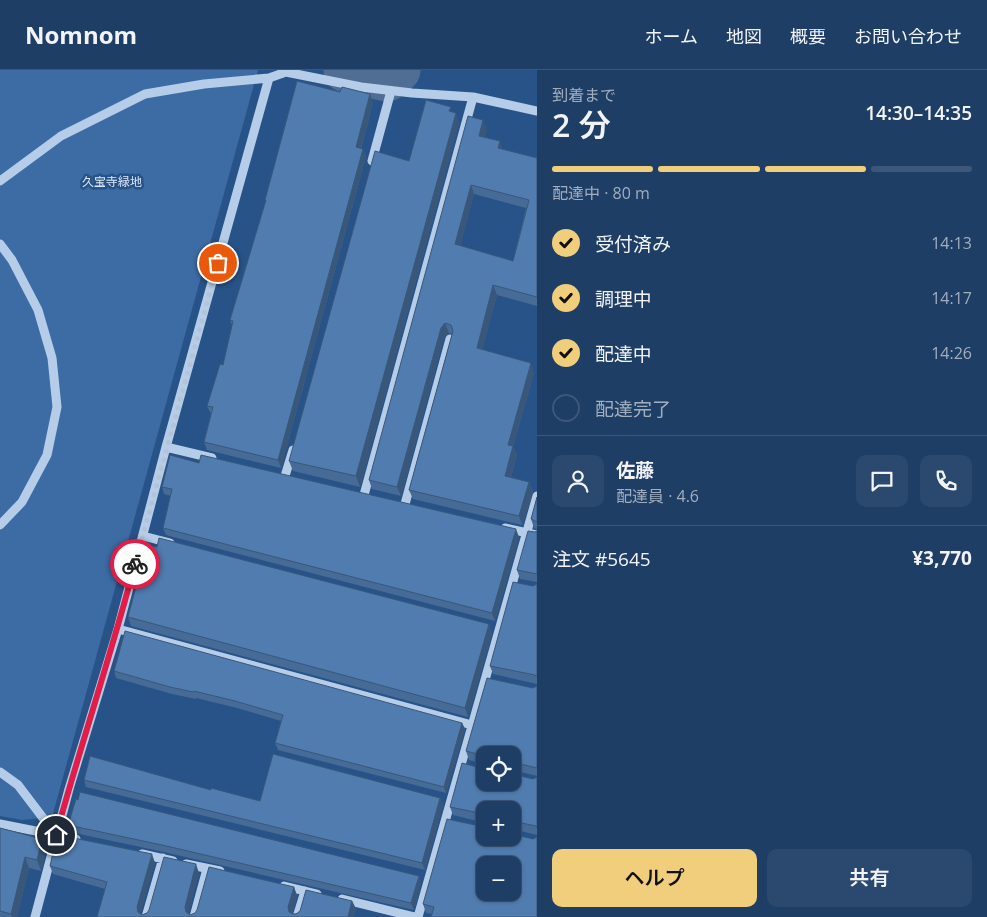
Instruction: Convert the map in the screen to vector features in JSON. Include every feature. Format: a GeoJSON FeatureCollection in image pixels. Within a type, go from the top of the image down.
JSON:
{"type":"FeatureCollection","features":[{"type":"Feature","properties":{"kind":"street"},"geometry":{"type":"LineString","coordinates":[[0,181],[61,136],[145,94],[204,84],[269,78],[286,71],[361,87],[473,97],[537,111]]}},
{"type":"Feature","properties":{"kind":"street"},"geometry":{"type":"LineString","coordinates":[[35,917],[69,789],[118,629],[166,448],[269,78]]}},
{"type":"Feature","properties":{"kind":"street"},"geometry":{"type":"LineString","coordinates":[[370,168],[391,91]]}},
{"type":"Feature","properties":{"kind":"street"},"geometry":{"type":"LineString","coordinates":[[364,494],[473,97]]}},
{"type":"Feature","properties":{"kind":"street"},"geometry":{"type":"LineString","coordinates":[[0,244],[12,260],[38,310],[52,358],[58,407],[47,455],[22,502],[0,525]]}},
{"type":"Feature","properties":{"kind":"street"},"geometry":{"type":"LineString","coordinates":[[405,504],[450,339]]}},
{"type":"Feature","properties":{"kind":"street"},"geometry":{"type":"LineString","coordinates":[[285,476],[296,438]]}},
{"type":"Feature","properties":{"kind":"street"},"geometry":{"type":"LineString","coordinates":[[166,448],[221,461]]}},
{"type":"Feature","properties":{"kind":"street"},"geometry":{"type":"LineString","coordinates":[[278,885],[417,917],[449,821],[451,801],[465,765],[472,725],[490,680],[500,628],[516,584],[526,533],[537,496]]}},
{"type":"Feature","properties":{"kind":"street"},"geometry":{"type":"LineString","coordinates":[[498,526],[537,535]]}},
{"type":"Feature","properties":{"kind":"street"},"geometry":{"type":"LineString","coordinates":[[142,536],[181,546]]}},
{"type":"Feature","properties":{"kind":"street"},"geometry":{"type":"LineString","coordinates":[[490,626],[500,628]]}},
{"type":"Feature","properties":{"kind":"street"},"geometry":{"type":"LineString","coordinates":[[118,629],[472,725]]}},
{"type":"Feature","properties":{"kind":"street"},"geometry":{"type":"LineString","coordinates":[[0,772],[18,785],[56,835]]}},
{"type":"Feature","properties":{"kind":"street"},"geometry":{"type":"LineString","coordinates":[[69,789],[78,792]]}},
{"type":"Feature","properties":{"kind":"street"},"geometry":{"type":"LineString","coordinates":[[441,799],[451,801]]}},
{"type":"Feature","properties":{"kind":"street"},"geometry":{"type":"LineString","coordinates":[[0,824],[86,841]]}},
{"type":"Feature","properties":{"kind":"street"},"geometry":{"type":"LineString","coordinates":[[134,852],[225,873]]}},
{"type":"Feature","properties":{"kind":"street"},"geometry":{"type":"LineString","coordinates":[[146,917],[163,858]]}},
{"type":"Feature","properties":{"kind":"street"},"geometry":{"type":"LineString","coordinates":[[194,917],[207,869]]}},
{"type":"Feature","properties":{"kind":"street"},"geometry":{"type":"LineString","coordinates":[[420,876],[429,878]]}},
{"type":"Feature","properties":{"kind":"street"},"geometry":{"type":"LineString","coordinates":[[297,917],[305,891]]}},
{"type":"Feature","properties":{"kind":"green space","name":"久宝寺緑地"},"geometry":{"type":"Polygon","coordinates":[[[0,70],[258,70],[52,817],[22,820],[0,816],[0,70]]]}},
{"type":"Feature","properties":{"kind":"building"},"geometry":{"type":"Polygon","coordinates":[[[297,81],[340,92],[342,87],[370,94],[356,147],[363,149],[278,460],[204,442],[213,407],[207,406],[220,364],[223,365],[233,321],[230,320],[266,200],[297,81]]]}},
{"type":"Feature","properties":{"kind":"building"},"geometry":{"type":"Polygon","coordinates":[[[426,100],[451,107],[449,111],[456,113],[356,476],[289,461],[375,151],[409,161],[426,100]]]}},
{"type":"Feature","properties":{"kind":"building"},"geometry":{"type":"Polygon","coordinates":[[[468,116],[483,120],[479,136],[500,141],[498,148],[537,158],[537,297],[493,285],[477,348],[531,363],[508,445],[513,446],[505,476],[529,482],[519,516],[409,490],[453,331],[451,325],[445,323],[441,328],[397,487],[369,480],[468,116]],[[471,185],[455,244],[513,261],[529,200],[471,185]]]}},
{"type":"Feature","properties":{"kind":"building"},"geometry":{"type":"Polygon","coordinates":[[[170,455],[199,463],[201,455],[516,529],[492,613],[163,528],[172,489],[162,487],[170,455]]]}},
{"type":"Feature","properties":{"kind":"building"},"geometry":{"type":"Polygon","coordinates":[[[537,497],[537,522],[531,519],[537,497]]]}},
{"type":"Feature","properties":{"kind":"building"},"geometry":{"type":"Polygon","coordinates":[[[528,531],[537,531],[537,574],[517,570],[528,531]]]}},
{"type":"Feature","properties":{"kind":"building"},"geometry":{"type":"Polygon","coordinates":[[[159,538],[489,624],[465,708],[128,617],[147,545],[157,547],[159,538]]]}},
{"type":"Feature","properties":{"kind":"building"},"geometry":{"type":"Polygon","coordinates":[[[513,582],[533,586],[537,584],[537,677],[490,666],[513,582]]]}},
{"type":"Feature","properties":{"kind":"building"},"geometry":{"type":"Polygon","coordinates":[[[125,631],[462,723],[444,787],[275,743],[283,715],[114,671],[125,631]]]}},
{"type":"Feature","properties":{"kind":"building"},"geometry":{"type":"Polygon","coordinates":[[[487,678],[533,688],[537,686],[537,768],[521,764],[521,746],[476,746],[476,754],[466,751],[487,678]]]}},
{"type":"Feature","properties":{"kind":"building"},"geometry":{"type":"Polygon","coordinates":[[[273,754],[440,798],[422,863],[84,780],[90,756],[211,790],[211,788],[260,801],[273,754]]]}},
{"type":"Feature","properties":{"kind":"building"},"geometry":{"type":"Polygon","coordinates":[[[462,763],[476,767],[476,791],[521,791],[521,776],[533,779],[537,777],[537,828],[536,826],[521,823],[521,801],[476,801],[476,812],[450,807],[462,763]]]}},
{"type":"Feature","properties":{"kind":"building"},"geometry":{"type":"Polygon","coordinates":[[[80,792],[419,876],[411,903],[68,825],[80,792]]]}},
{"type":"Feature","properties":{"kind":"building"},"geometry":{"type":"Polygon","coordinates":[[[447,819],[476,825],[476,846],[521,846],[521,836],[533,839],[537,837],[537,917],[431,917],[434,907],[423,904],[447,819]]]}},
{"type":"Feature","properties":{"kind":"building"},"geometry":{"type":"Polygon","coordinates":[[[0,828],[42,839],[37,860],[25,857],[11,914],[0,911],[0,828]]]}},
{"type":"Feature","properties":{"kind":"building"},"geometry":{"type":"Polygon","coordinates":[[[64,836],[152,854],[137,907],[138,912],[142,915],[149,910],[164,857],[196,864],[185,907],[186,912],[190,915],[197,910],[209,867],[294,887],[288,907],[289,912],[293,914],[300,911],[306,890],[352,901],[348,917],[97,917],[107,882],[50,866],[55,844],[62,846],[64,836]]]}},
{"type":"Feature","properties":{"kind":"waterway"},"geometry":{"type":"LineString","coordinates":[[346,70],[387,79],[398,70]]}},
{"type":"Feature","properties":{"kind":"way so far"},"geometry":{"type":"LineString","coordinates":[[135,564],[218,263]]}},
{"type":"Feature","properties":{"kind":"route"},"geometry":{"type":"LineString","coordinates":[[56,835],[118,629],[135,564]]}}]}
